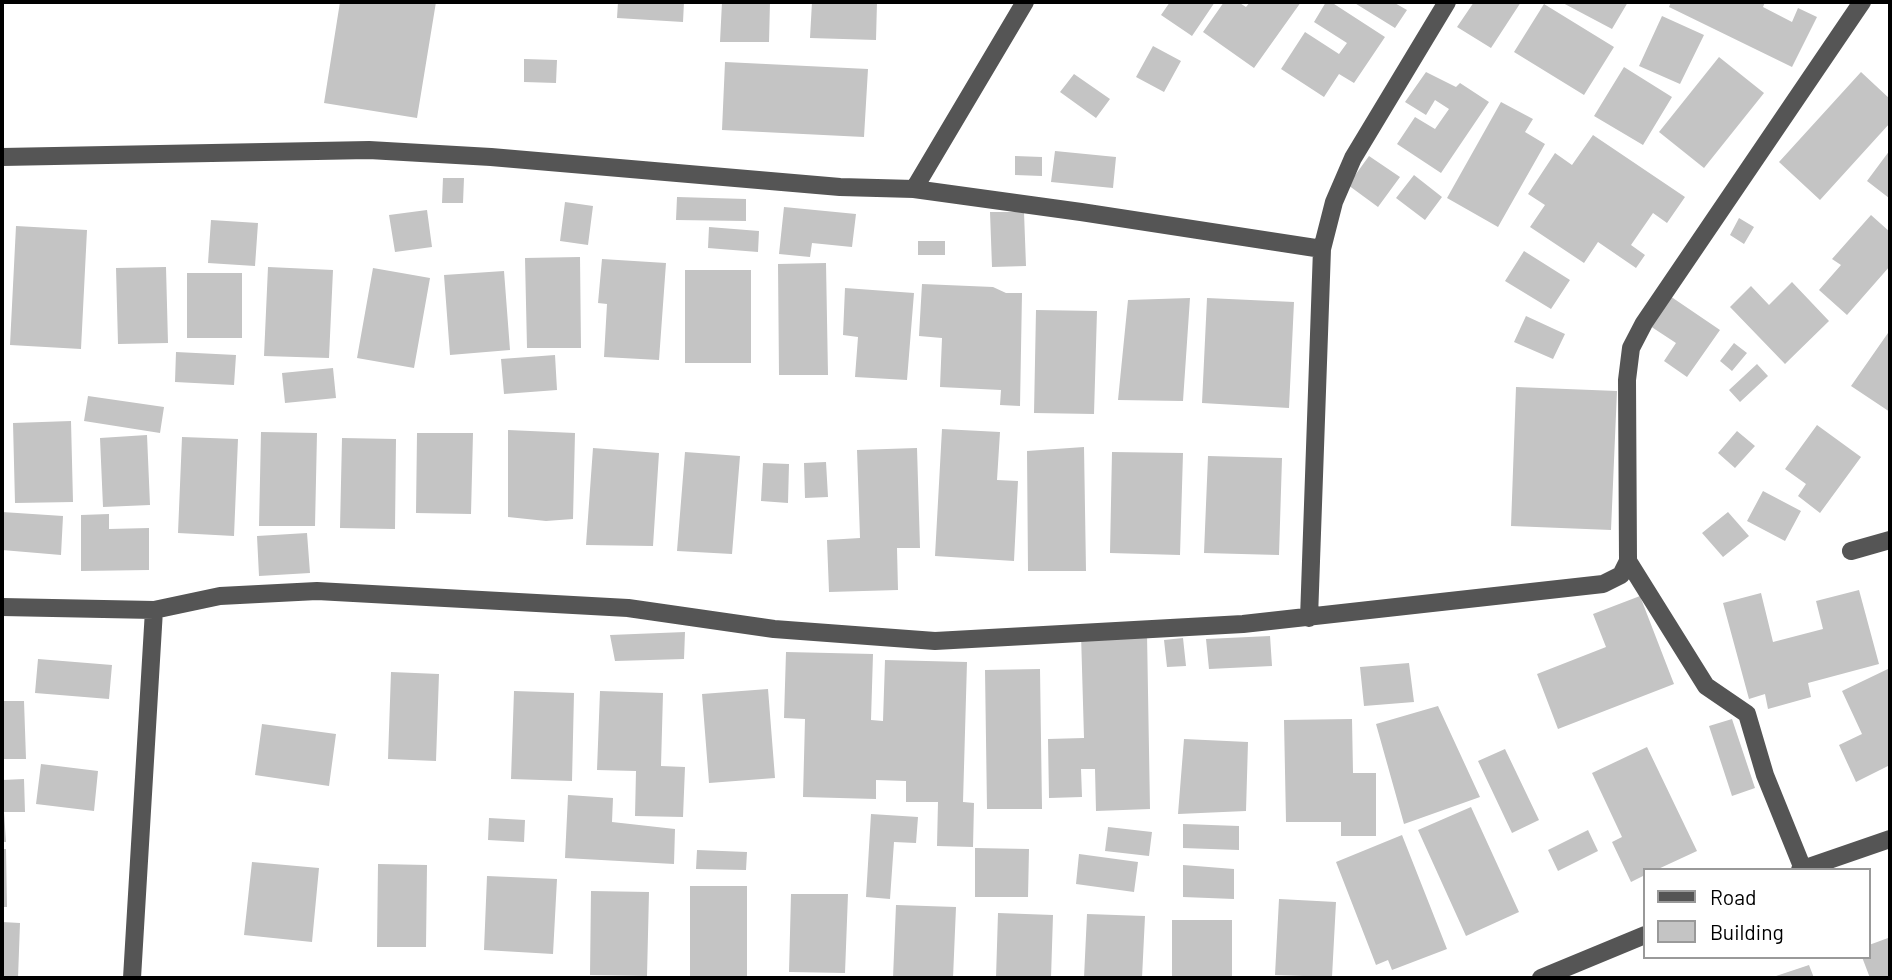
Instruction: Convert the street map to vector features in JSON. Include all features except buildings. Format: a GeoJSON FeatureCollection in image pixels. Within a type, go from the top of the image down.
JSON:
{"type":"FeatureCollection","features":[{"type":"Feature","properties":{"kind":"street"},"geometry":{"type":"LineString","coordinates":[[914,189],[1025,2]]}},
{"type":"Feature","properties":{"kind":"street"},"geometry":{"type":"LineString","coordinates":[[1309,618],[1322,249],[1334,202],[1353,158],[1447,2]]}},
{"type":"Feature","properties":{"kind":"street"},"geometry":{"type":"LineString","coordinates":[[2,607],[154,610],[220,596],[317,591],[628,608],[774,629],[935,641],[1171,629],[1309,618],[1602,584],[1622,575],[1628,561],[1627,380],[1631,348],[1644,323],[1862,2]]}},
{"type":"Feature","properties":{"kind":"street"},"geometry":{"type":"LineString","coordinates":[[2,157],[369,150],[491,157],[840,187],[914,189],[1322,249]]}},
{"type":"Feature","properties":{"kind":"street"},"geometry":{"type":"LineString","coordinates":[[1851,551],[1890,540]]}},
{"type":"Feature","properties":{"kind":"street"},"geometry":{"type":"LineString","coordinates":[[1628,561],[1706,687],[1747,714],[1765,775],[1802,868]]}},
{"type":"Feature","properties":{"kind":"street"},"geometry":{"type":"LineString","coordinates":[[132,978],[154,610]]}},
{"type":"Feature","properties":{"kind":"street"},"geometry":{"type":"LineString","coordinates":[[1805,868],[1890,839]]}},
{"type":"Feature","properties":{"kind":"street"},"geometry":{"type":"LineString","coordinates":[[1541,978],[1644,935]]}}]}
